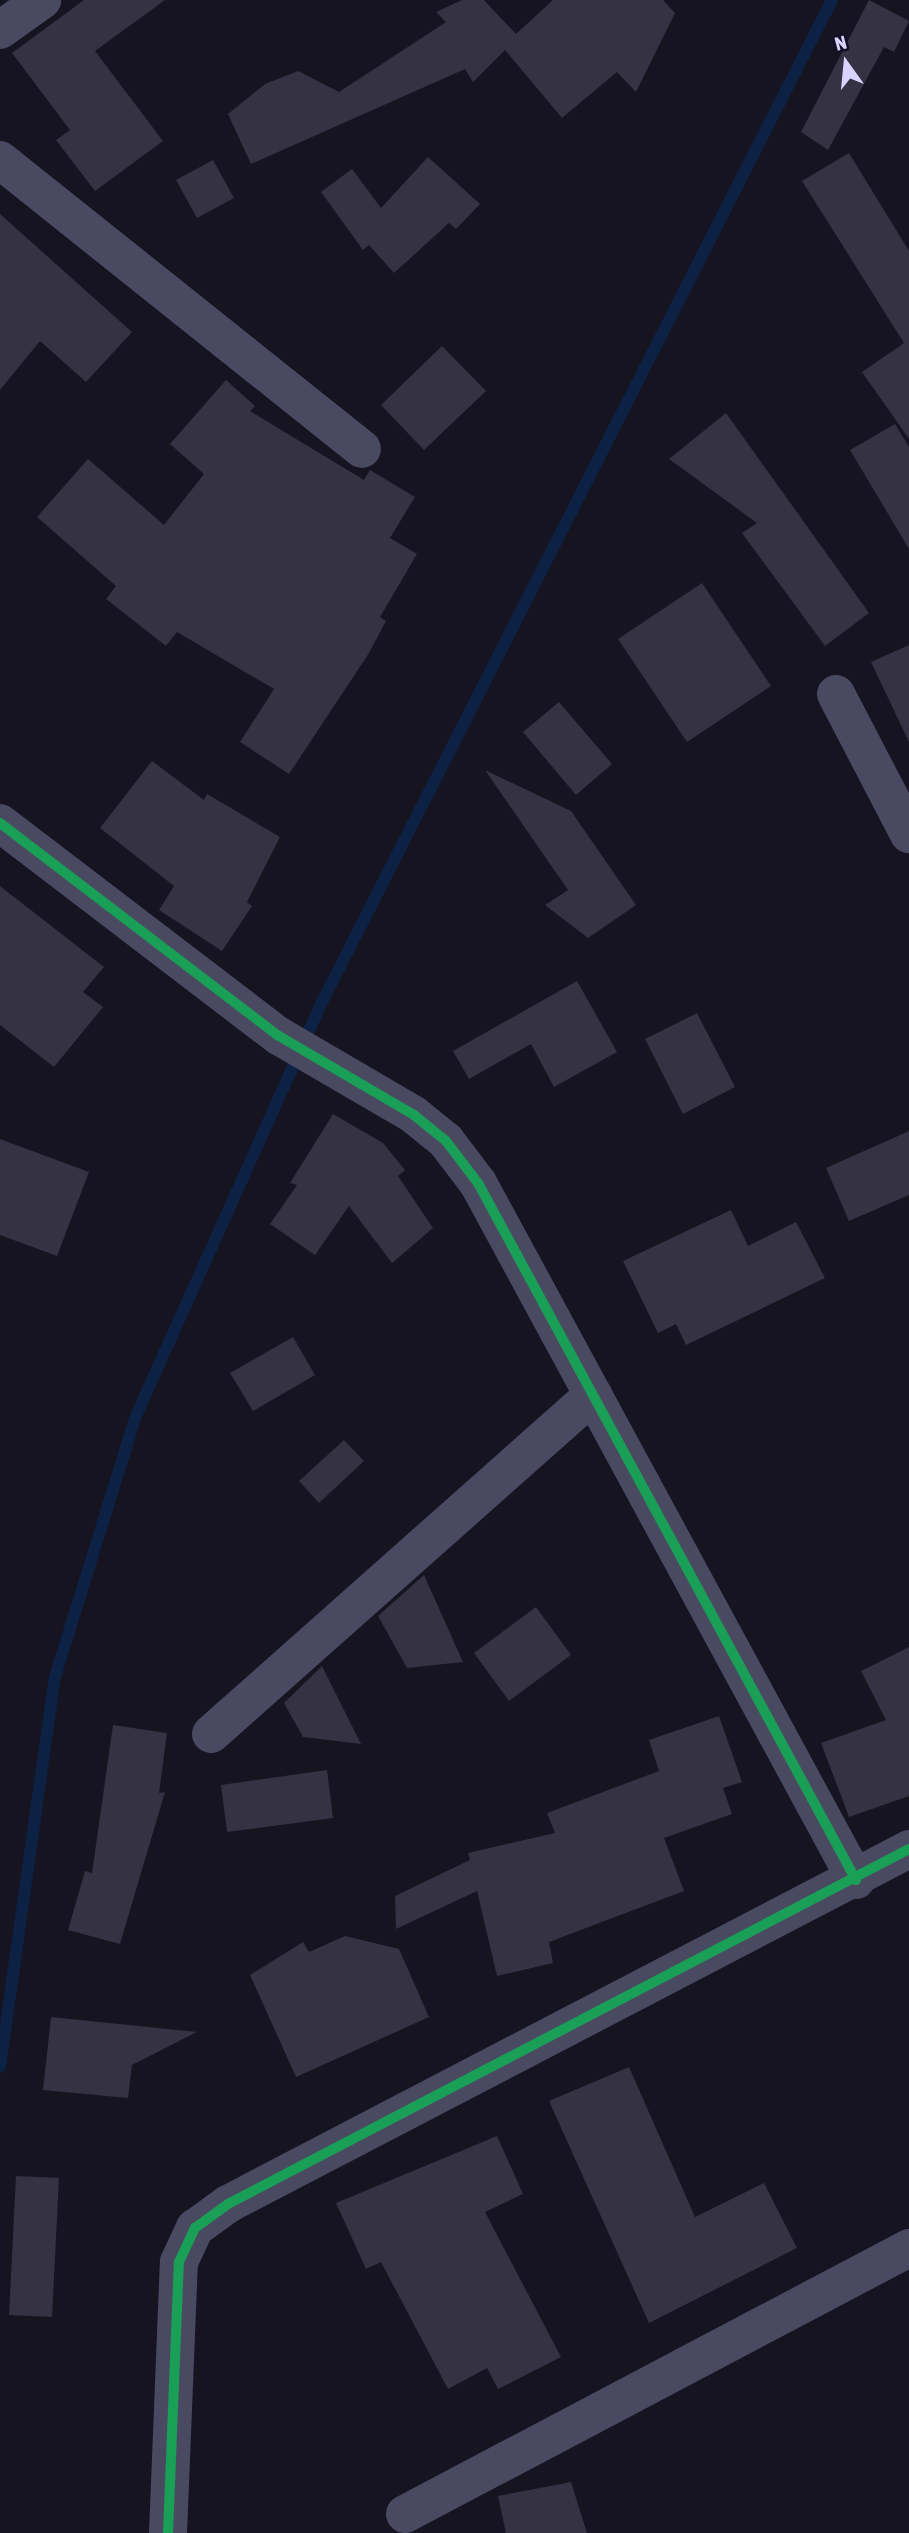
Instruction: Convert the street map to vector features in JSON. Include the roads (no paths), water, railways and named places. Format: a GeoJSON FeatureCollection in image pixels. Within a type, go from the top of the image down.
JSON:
{"type":"FeatureCollection","features":[{"type":"Feature","properties":{"kind":"street"},"geometry":{"type":"LineString","coordinates":[[0,30],[42,0]]}},
{"type":"Feature","properties":{"kind":"street"},"geometry":{"type":"LineString","coordinates":[[0,160],[362,449]]}},
{"type":"Feature","properties":{"kind":"street"},"geometry":{"type":"LineString","coordinates":[[836,694],[909,834]]}},
{"type":"Feature","properties":{"kind":"street"},"geometry":{"type":"LineString","coordinates":[[0,823],[279,1036],[414,1115],[446,1142],[478,1184],[856,1880]]}},
{"type":"Feature","properties":{"kind":"street"},"geometry":{"type":"LineString","coordinates":[[211,1734],[593,1395]]}},
{"type":"Feature","properties":{"kind":"street"},"geometry":{"type":"LineString","coordinates":[[168,2533],[179,2263],[195,2228],[228,2204],[856,1880],[909,1849]]}},
{"type":"Feature","properties":{"kind":"street"},"geometry":{"type":"LineString","coordinates":[[405,2514],[909,2248]]}},
{"type":"Feature","properties":{"kind":"waterway"},"geometry":{"type":"LineString","coordinates":[[0,2067],[55,1677],[135,1418],[320,1006],[832,0]]}}]}
